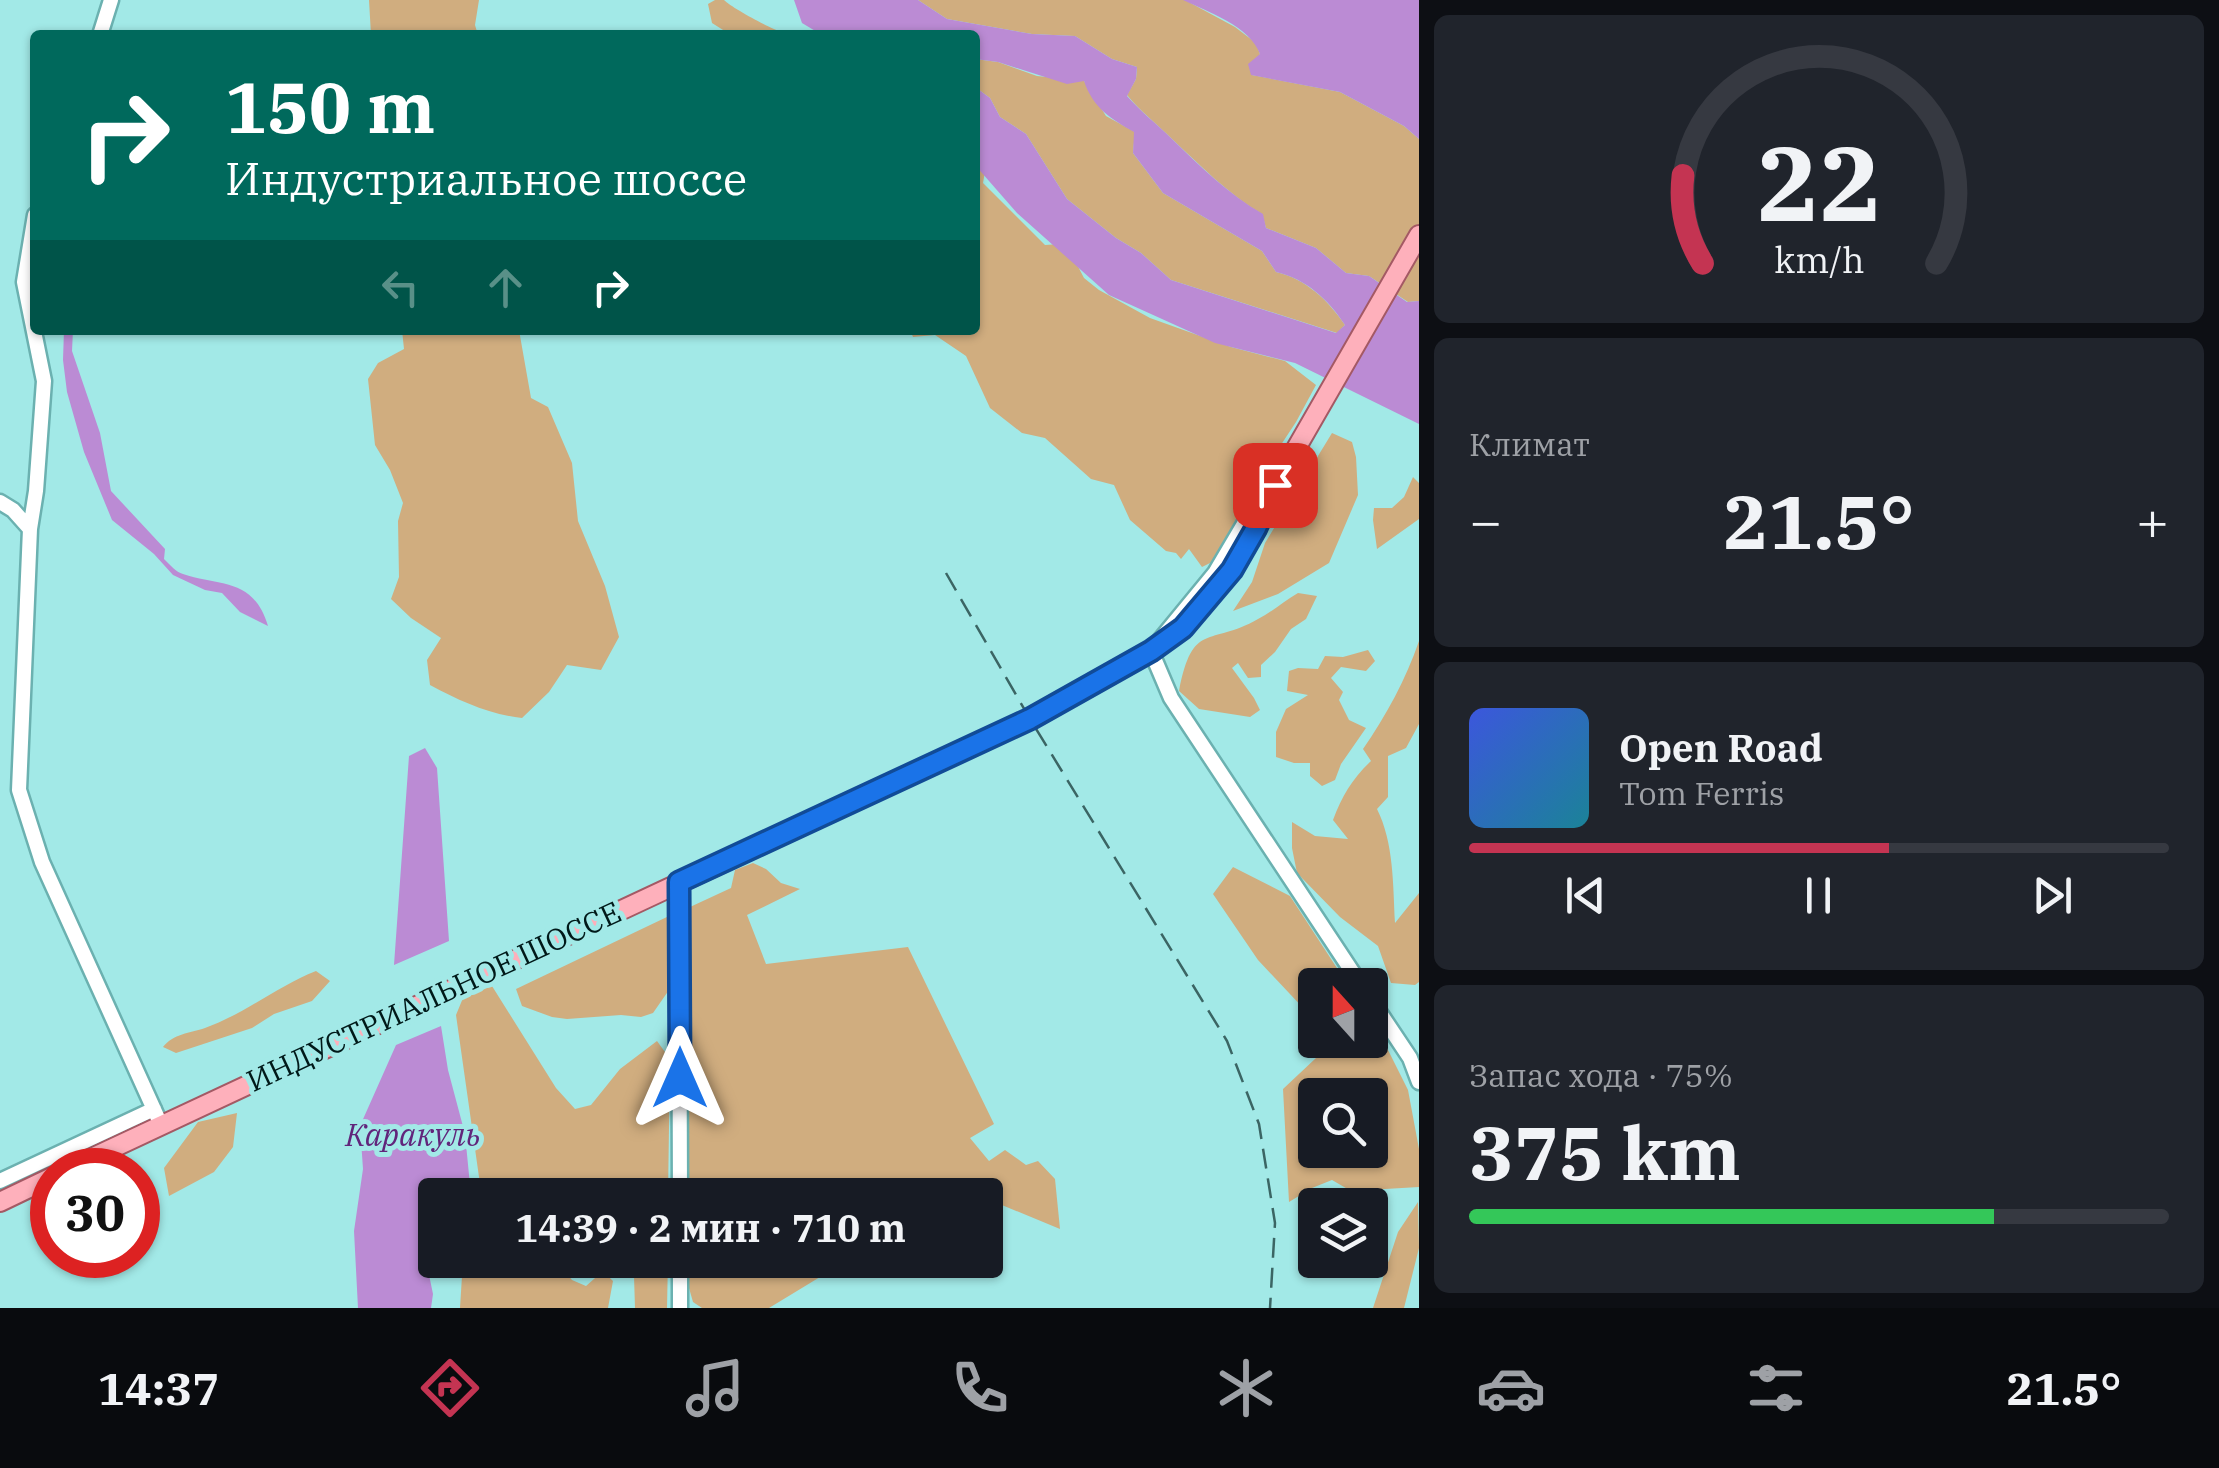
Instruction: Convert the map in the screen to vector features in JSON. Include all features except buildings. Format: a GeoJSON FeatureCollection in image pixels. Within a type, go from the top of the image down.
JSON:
{"type":"FeatureCollection","features":[{"type":"Feature","properties":{"kind":"main road","name":"ИНДУСТРИАЛЬНОЕ ШОССЕ"},"geometry":{"type":"LineString","coordinates":[[104,1148],[158,1117],[1030,719],[1151,651],[1183,628],[1232,570],[1275,485],[1419,235]]}},
{"type":"Feature","properties":{"kind":"main road"},"geometry":{"type":"LineString","coordinates":[[0,1202],[30,1188]]}},
{"type":"Feature","properties":{"kind":"street"},"geometry":{"type":"LineString","coordinates":[[102,30],[111,0]]}},
{"type":"Feature","properties":{"kind":"street"},"geometry":{"type":"LineString","coordinates":[[30,245],[24,282],[30,312]]}},
{"type":"Feature","properties":{"kind":"street"},"geometry":{"type":"LineString","coordinates":[[0,1181],[158,1117],[42,862],[19,790],[30,529],[44,382],[35,335]]}},
{"type":"Feature","properties":{"kind":"street"},"geometry":{"type":"LineString","coordinates":[[1310,408],[1215,573],[1151,651],[1170,698],[1351,968]]}},
{"type":"Feature","properties":{"kind":"street"},"geometry":{"type":"LineString","coordinates":[[0,502],[30,529]]}},
{"type":"Feature","properties":{"kind":"street"},"geometry":{"type":"LineString","coordinates":[[679,882],[680,1178]]}},
{"type":"Feature","properties":{"kind":"street"},"geometry":{"type":"LineString","coordinates":[[1388,1025],[1410,1058],[1419,1082]]}},
{"type":"Feature","properties":{"kind":"street"},"geometry":{"type":"LineString","coordinates":[[680,1278],[680,1308]]}},
{"type":"Feature","properties":{"kind":"shaded area"},"geometry":{"type":"Polygon","coordinates":[[[369,0],[479,0],[476,30],[371,30],[369,0]]]}},
{"type":"Feature","properties":{"kind":"shaded area"},"geometry":{"type":"Polygon","coordinates":[[[724,0],[776,30],[723,30],[712,23],[708,4],[724,0]]]}},
{"type":"Feature","properties":{"kind":"shaded area"},"geometry":{"type":"Polygon","coordinates":[[[918,0],[1185,0],[1256,43],[1260,54],[1252,75],[1340,92],[1404,126],[1419,139],[1419,301],[1408,302],[1369,276],[1346,273],[1316,248],[1266,228],[1262,214],[1215,179],[1127,95],[1136,79],[1137,67],[1112,59],[1075,36],[1032,34],[947,19],[918,0]]]}},
{"type":"Feature","properties":{"kind":"shaded area"},"geometry":{"type":"Polygon","coordinates":[[[980,60],[1037,76],[1084,81],[1106,116],[1135,132],[1133,153],[1163,193],[1262,251],[1276,272],[1315,292],[1345,325],[1337,333],[1171,280],[1067,199],[1026,134],[1000,117],[990,98],[980,91],[980,60]]]}},
{"type":"Feature","properties":{"kind":"shaded area"},"geometry":{"type":"Polygon","coordinates":[[[980,148],[987,160],[983,183],[1045,245],[1060,244],[1071,253],[1084,278],[1099,290],[1150,318],[1231,347],[1285,361],[1316,385],[1216,560],[1202,567],[1189,549],[1181,559],[1130,520],[1114,485],[1091,479],[1045,438],[1022,433],[990,408],[966,356],[935,335],[980,335],[980,148]]]}},
{"type":"Feature","properties":{"kind":"shaded area"},"geometry":{"type":"Polygon","coordinates":[[[403,335],[520,335],[531,398],[548,407],[572,463],[578,521],[605,586],[619,637],[601,670],[567,665],[549,692],[522,718],[474,706],[430,685],[427,660],[441,638],[391,599],[399,577],[398,521],[403,503],[375,445],[368,379],[378,363],[404,349],[403,335]]]}},
{"type":"Feature","properties":{"kind":"shaded area"},"geometry":{"type":"Polygon","coordinates":[[[1332,433],[1352,442],[1358,495],[1329,563],[1278,594],[1233,611],[1252,582],[1265,543],[1332,433]]]}},
{"type":"Feature","properties":{"kind":"shaded area"},"geometry":{"type":"Polygon","coordinates":[[[1413,477],[1419,483],[1419,519],[1377,549],[1374,508],[1392,508],[1404,497],[1413,477]]]}},
{"type":"Feature","properties":{"kind":"shaded area"},"geometry":{"type":"Polygon","coordinates":[[[1298,593],[1317,596],[1306,619],[1291,629],[1261,665],[1261,677],[1248,678],[1238,663],[1232,668],[1260,710],[1250,717],[1199,709],[1179,691],[1184,669],[1197,644],[1258,619],[1298,593]]]}},
{"type":"Feature","properties":{"kind":"shaded area"},"geometry":{"type":"Polygon","coordinates":[[[1419,641],[1419,724],[1406,748],[1388,756],[1388,797],[1377,809],[1390,850],[1395,923],[1419,893],[1419,982],[1415,985],[1391,983],[1378,946],[1340,917],[1297,873],[1292,848],[1292,822],[1315,836],[1348,839],[1333,820],[1348,788],[1371,761],[1363,749],[1408,669],[1419,641]]]}},
{"type":"Feature","properties":{"kind":"shaded area"},"geometry":{"type":"Polygon","coordinates":[[[1368,650],[1375,661],[1366,671],[1341,667],[1331,678],[1343,692],[1339,700],[1349,720],[1366,728],[1341,764],[1335,780],[1322,786],[1310,776],[1310,763],[1276,757],[1276,732],[1286,709],[1308,695],[1287,691],[1289,671],[1318,669],[1325,656],[1343,657],[1368,650]]]}},
{"type":"Feature","properties":{"kind":"shaded area"},"geometry":{"type":"Polygon","coordinates":[[[753,863],[781,883],[800,889],[747,915],[766,964],[908,947],[994,1124],[970,1138],[989,1161],[1005,1150],[1026,1165],[1038,1161],[1055,1179],[1060,1229],[1003,1205],[1003,1178],[681,1178],[686,921],[690,907],[731,888],[735,870],[753,863]]]}},
{"type":"Feature","properties":{"kind":"shaded area"},"geometry":{"type":"Polygon","coordinates":[[[1233,867],[1290,896],[1337,968],[1298,968],[1298,1003],[1258,960],[1213,894],[1233,867]]]}},
{"type":"Feature","properties":{"kind":"shaded area"},"geometry":{"type":"Polygon","coordinates":[[[669,916],[669,990],[653,1013],[641,1017],[567,1019],[522,1006],[516,989],[669,916]]]}},
{"type":"Feature","properties":{"kind":"shaded area"},"geometry":{"type":"Polygon","coordinates":[[[316,971],[330,981],[312,1001],[274,1014],[252,1028],[176,1053],[163,1047],[177,1037],[219,1022],[316,971]]]}},
{"type":"Feature","properties":{"kind":"shaded area"},"geometry":{"type":"Polygon","coordinates":[[[492,986],[556,1088],[575,1109],[591,1105],[620,1069],[657,1041],[670,1059],[668,1178],[479,1178],[456,1015],[463,998],[492,986]]]}},
{"type":"Feature","properties":{"kind":"shaded area"},"geometry":{"type":"Polygon","coordinates":[[[1388,1050],[1408,1090],[1419,1149],[1419,1187],[1346,1188],[1332,1180],[1312,1188],[1298,1188],[1298,1197],[1289,1202],[1283,1089],[1316,1058],[1388,1058],[1388,1050]]]}},
{"type":"Feature","properties":{"kind":"shaded area"},"geometry":{"type":"Polygon","coordinates":[[[237,1113],[233,1147],[214,1172],[169,1196],[164,1168],[198,1122],[237,1113]]]}},
{"type":"Feature","properties":{"kind":"shaded area"},"geometry":{"type":"Polygon","coordinates":[[[1418,1202],[1419,1248],[1404,1308],[1373,1308],[1383,1278],[1388,1278],[1388,1262],[1398,1232],[1418,1202]]]}},
{"type":"Feature","properties":{"kind":"shaded area"},"geometry":{"type":"Polygon","coordinates":[[[462,1278],[570,1278],[586,1286],[595,1278],[613,1281],[608,1308],[460,1308],[462,1278]]]}},
{"type":"Feature","properties":{"kind":"shaded area"},"geometry":{"type":"Polygon","coordinates":[[[634,1278],[668,1278],[667,1308],[635,1308],[634,1278]]]}},
{"type":"Feature","properties":{"kind":"shaded area"},"geometry":{"type":"Polygon","coordinates":[[[686,1278],[818,1278],[769,1308],[702,1308],[693,1302],[686,1278]]]}},
{"type":"Feature","properties":{"kind":"water"},"geometry":{"type":"Polygon","coordinates":[[[794,0],[918,0],[947,19],[1032,34],[1075,36],[1112,59],[1137,67],[1127,96],[1215,180],[1263,214],[1266,228],[1316,248],[1346,273],[1369,276],[1407,302],[1419,301],[1419,424],[1295,363],[1215,343],[1109,295],[1017,213],[980,171],[980,91],[990,98],[1000,117],[1026,134],[1067,199],[1171,280],[1336,333],[1345,325],[1315,291],[1276,272],[1262,251],[1163,193],[1133,153],[1134,132],[1104,112],[1092,99],[1084,81],[1067,84],[980,60],[980,30],[814,30],[802,23],[794,0]]]}},
{"type":"Feature","properties":{"kind":"water"},"geometry":{"type":"Polygon","coordinates":[[[1183,0],[1419,0],[1419,139],[1404,126],[1340,92],[1251,75],[1248,64],[1260,54],[1247,35],[1183,0]]]}},
{"type":"Feature","properties":{"kind":"water"},"geometry":{"type":"Polygon","coordinates":[[[64,335],[73,335],[72,351],[100,433],[111,491],[165,549],[164,559],[173,568],[245,591],[262,610],[268,626],[240,612],[222,593],[205,590],[173,575],[112,520],[84,452],[67,392],[64,335]]]}},
{"type":"Feature","properties":{"kind":"water"},"geometry":{"type":"Polygon","coordinates":[[[425,748],[437,768],[449,941],[394,965],[409,756],[425,748]]]}},
{"type":"Feature","properties":{"kind":"water","name":"Каракуль"},"geometry":{"type":"Polygon","coordinates":[[[441,1026],[465,1134],[469,1178],[418,1178],[418,1278],[430,1278],[431,1308],[358,1308],[354,1231],[363,1169],[360,1126],[396,1045],[441,1026]]]}},
{"type":"Feature","properties":{"kind":"railway"},"geometry":{"type":"LineString","coordinates":[[946,573],[1030,719],[1227,1041],[1259,1124],[1275,1223],[1270,1308]]}},
{"type":"Feature","properties":{"kind":"route"},"geometry":{"type":"LineString","coordinates":[[680,1078],[679,882],[1030,719],[1151,651],[1183,628],[1232,570],[1275,485]]}}]}
